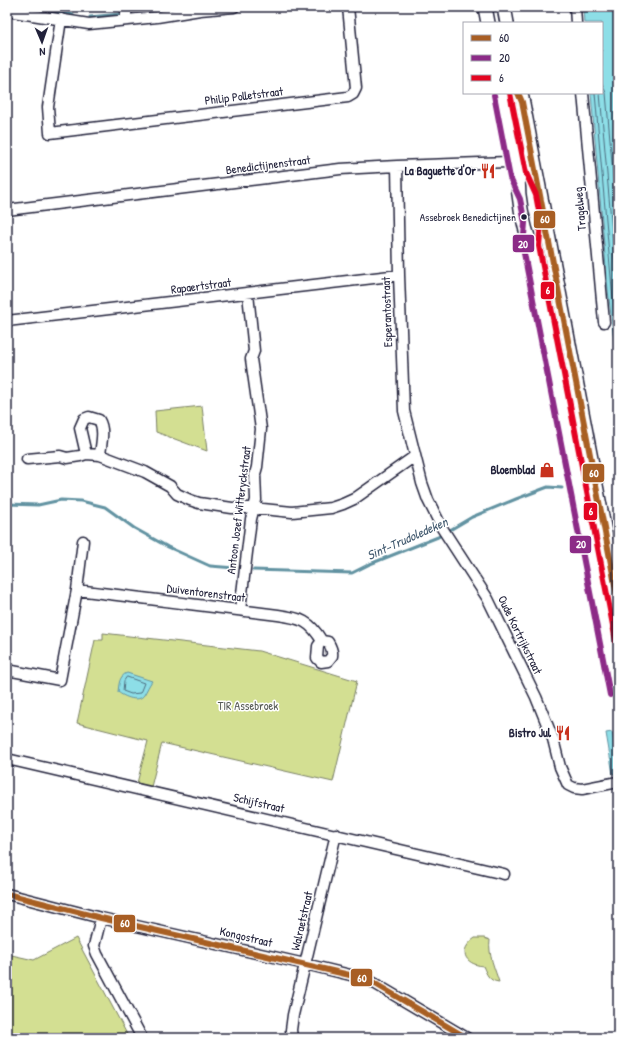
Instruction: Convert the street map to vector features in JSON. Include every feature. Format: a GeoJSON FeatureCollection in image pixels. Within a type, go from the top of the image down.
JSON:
{"type":"FeatureCollection","features":[{"type":"Feature","properties":{"kind":"main road"},"geometry":{"type":"LineString","coordinates":[[485,7],[488,22]]}},
{"type":"Feature","properties":{"kind":"main road"},"geometry":{"type":"LineString","coordinates":[[504,7],[507,22]]}},
{"type":"Feature","properties":{"kind":"main road"},"geometry":{"type":"LineString","coordinates":[[502,94],[518,176],[528,196],[533,223],[531,246],[618,693]]}},
{"type":"Feature","properties":{"kind":"main road"},"geometry":{"type":"LineString","coordinates":[[520,96],[618,600]]}},
{"type":"Feature","properties":{"kind":"street"},"geometry":{"type":"LineString","coordinates":[[125,20],[127,7]]}},
{"type":"Feature","properties":{"kind":"street"},"geometry":{"type":"LineString","coordinates":[[7,11],[36,11],[62,20],[89,24],[234,7]]}},
{"type":"Feature","properties":{"kind":"street","name":"Philip Polletstraat"},"geometry":{"type":"LineString","coordinates":[[62,20],[48,107],[50,133],[348,97],[353,94],[356,88],[348,7]]}},
{"type":"Feature","properties":{"kind":"street"},"geometry":{"type":"LineString","coordinates":[[575,7],[576,22]]}},
{"type":"Feature","properties":{"kind":"street","name":"Tragelweg"},"geometry":{"type":"LineString","coordinates":[[583,94],[604,322]]}},
{"type":"Feature","properties":{"kind":"street","name":"Benedictijnenstraat"},"geometry":{"type":"LineString","coordinates":[[7,210],[340,169],[533,161]]}},
{"type":"Feature","properties":{"kind":"street","name":"Esperantostraat"},"geometry":{"type":"LineString","coordinates":[[397,166],[404,411],[414,456]]}},
{"type":"Feature","properties":{"kind":"street","name":"Rapaertstraat"},"geometry":{"type":"LineString","coordinates":[[7,321],[248,294],[399,275]]}},
{"type":"Feature","properties":{"kind":"street","name":"Antoon Jozef Witteryckstraat"},"geometry":{"type":"LineString","coordinates":[[240,610],[250,519],[256,491],[255,474],[261,429],[251,359],[254,351],[248,294]]}},
{"type":"Feature","properties":{"kind":"street"},"geometry":{"type":"LineString","coordinates":[[86,454],[85,444],[80,428],[84,419],[89,417],[99,420],[101,424],[100,455]]}},
{"type":"Feature","properties":{"kind":"street"},"geometry":{"type":"LineString","coordinates":[[28,460],[60,456],[67,458],[86,454],[100,455],[145,472],[170,486],[177,494],[199,503],[232,508],[253,508],[292,512],[331,508],[354,499],[414,456]]}},
{"type":"Feature","properties":{"kind":"street","name":"Oude Kortrijkstraat"},"geometry":{"type":"LineString","coordinates":[[414,456],[428,500],[445,532],[488,599],[536,697],[553,739],[560,767],[568,785],[574,788],[582,789],[618,782]]}},
{"type":"Feature","properties":{"kind":"street"},"geometry":{"type":"LineString","coordinates":[[7,670],[60,680],[77,590],[83,541]]}},
{"type":"Feature","properties":{"kind":"street","name":"Duiventorenstraat"},"geometry":{"type":"LineString","coordinates":[[77,590],[300,619],[308,623],[316,631],[322,641]]}},
{"type":"Feature","properties":{"kind":"street","name":"Schijfstraat"},"geometry":{"type":"LineString","coordinates":[[7,759],[504,874]]}},
{"type":"Feature","properties":{"kind":"street","name":"Walraetstraat"},"geometry":{"type":"LineString","coordinates":[[292,1038],[291,1030],[293,1015],[336,834]]}},
{"type":"Feature","properties":{"kind":"street","name":"Kongostraat"},"geometry":{"type":"LineString","coordinates":[[7,894],[101,918],[367,979],[467,1038]]}},
{"type":"Feature","properties":{"kind":"street"},"geometry":{"type":"LineString","coordinates":[[101,918],[94,946],[142,1038]]}},
{"type":"Feature","properties":{"kind":"green space"},"geometry":{"type":"Polygon","coordinates":[[[202,406],[207,451],[156,432],[155,411],[202,406]]]}},
{"type":"Feature","properties":{"kind":"green space","name":"TIR Assebroek"},"geometry":{"type":"Polygon","coordinates":[[[103,633],[259,651],[357,681],[333,782],[162,743],[151,787],[137,783],[148,741],[77,723],[95,640],[103,640],[103,633]]]}},
{"type":"Feature","properties":{"kind":"green space"},"geometry":{"type":"Polygon","coordinates":[[[76,938],[129,1038],[7,1038],[7,954],[34,960],[76,938]]]}},
{"type":"Feature","properties":{"kind":"green space"},"geometry":{"type":"Polygon","coordinates":[[[475,938],[490,940],[491,956],[499,982],[491,979],[487,975],[483,966],[471,962],[466,956],[466,947],[475,938]]]}},
{"type":"Feature","properties":{"kind":"water"},"geometry":{"type":"Polygon","coordinates":[[[583,7],[618,7],[618,374],[608,290],[591,94],[603,94],[603,22],[584,22],[583,7]]]}},
{"type":"Feature","properties":{"kind":"water"},"geometry":{"type":"Polygon","coordinates":[[[127,673],[152,681],[144,695],[139,699],[124,696],[118,692],[121,678],[127,673]]]}},
{"type":"Feature","properties":{"kind":"water"},"geometry":{"type":"Polygon","coordinates":[[[612,732],[618,764],[618,773],[613,774],[606,733],[612,732]]]}},
{"type":"Feature","properties":{"kind":"waterway"},"geometry":{"type":"LineString","coordinates":[[141,12],[176,7]]}},
{"type":"Feature","properties":{"kind":"waterway"},"geometry":{"type":"LineString","coordinates":[[45,10],[73,14]]}},
{"type":"Feature","properties":{"kind":"waterway"},"geometry":{"type":"LineString","coordinates":[[90,17],[119,14]]}},
{"type":"Feature","properties":{"kind":"waterway","name":"Sint-Trudoledeken"},"geometry":{"type":"LineString","coordinates":[[253,570],[352,573],[370,564],[438,537],[472,517],[516,499],[548,487],[562,488]]}},
{"type":"Feature","properties":{"kind":"waterway","name":"Sint-Trudoledeken"},"geometry":{"type":"LineString","coordinates":[[7,504],[38,505],[61,500],[81,501],[105,507],[134,528],[168,547],[210,566],[235,568]]}},
{"type":"Feature","properties":{"kind":"transit line","name":"6"},"geometry":{"type":"LineString","coordinates":[[510,94],[526,173],[536,195],[541,222],[539,246],[618,651]]}},
{"type":"Feature","properties":{"kind":"transit line","name":"60"},"geometry":{"type":"LineString","coordinates":[[518,94],[522,102],[618,600]]}},
{"type":"Feature","properties":{"kind":"transit line","name":"20"},"geometry":{"type":"LineString","coordinates":[[494,95],[510,178],[520,199],[525,223],[523,248],[610,695]]}},
{"type":"Feature","properties":{"kind":"transit line","name":"60"},"geometry":{"type":"LineString","coordinates":[[7,894],[101,918],[367,979],[467,1038]]}},
{"type":"Feature","properties":{"kind":"place","name":"La Baguette d'Or"},"geometry":{"type":"Point","coordinates":[488,171]}},
{"type":"Feature","properties":{"kind":"place","name":"Assebroek Benedictijnen"},"geometry":{"type":"Point","coordinates":[524,217]}},
{"type":"Feature","properties":{"kind":"place","name":"Bloemblad"},"geometry":{"type":"Point","coordinates":[547,470]}},
{"type":"Feature","properties":{"kind":"place","name":"Bistro Jul"},"geometry":{"type":"Point","coordinates":[563,733]}}]}
